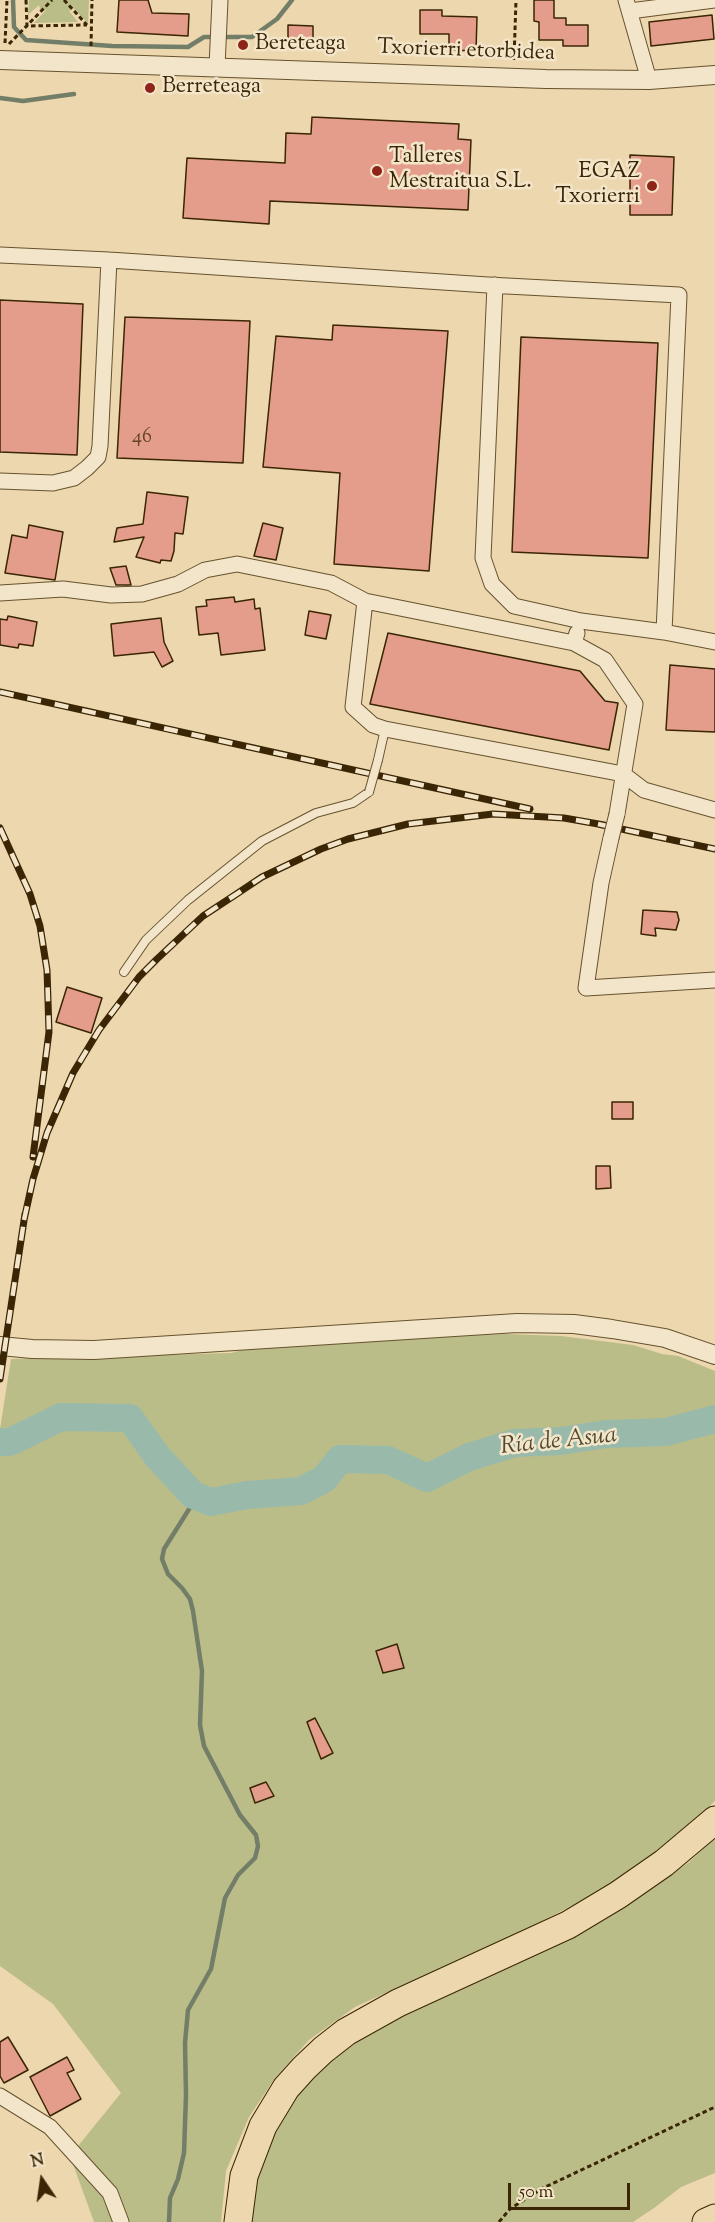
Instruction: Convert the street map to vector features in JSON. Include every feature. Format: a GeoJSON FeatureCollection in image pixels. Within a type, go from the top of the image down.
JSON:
{"type":"FeatureCollection","features":[{"type":"Feature","properties":{"kind":"highway"},"geometry":{"type":"LineString","coordinates":[[238,2222],[239,2200],[244,2176],[263,2126],[286,2088],[323,2050],[346,2032],[398,2002],[568,1925],[618,1895],[664,1863],[715,1820]]}},
{"type":"Feature","properties":{"kind":"highway"},"geometry":{"type":"LineString","coordinates":[[706,2222],[715,2218]]}},
{"type":"Feature","properties":{"kind":"street"},"geometry":{"type":"LineString","coordinates":[[217,67],[220,0]]}},
{"type":"Feature","properties":{"kind":"street"},"geometry":{"type":"LineString","coordinates":[[649,80],[628,6],[715,0]]}},
{"type":"Feature","properties":{"kind":"street","name":"Txorierri etorbidea"},"geometry":{"type":"LineString","coordinates":[[3,54],[217,67],[546,79],[649,80],[715,75]]}},
{"type":"Feature","properties":{"kind":"street"},"geometry":{"type":"LineString","coordinates":[[0,255],[679,295],[664,632]]}},
{"type":"Feature","properties":{"kind":"street"},"geometry":{"type":"LineString","coordinates":[[0,481],[36,483],[64,480],[74,477],[98,457],[109,260]]}},
{"type":"Feature","properties":{"kind":"street"},"geometry":{"type":"LineString","coordinates":[[495,285],[483,558],[492,584],[514,606],[581,621],[664,632],[715,642]]}},
{"type":"Feature","properties":{"kind":"street"},"geometry":{"type":"LineString","coordinates":[[0,593],[63,589],[111,595],[142,594],[178,584],[205,570],[237,564],[331,583],[365,601],[574,643],[605,660],[635,704],[617,814],[599,894],[586,988],[715,980]]}},
{"type":"Feature","properties":{"kind":"street"},"geometry":{"type":"LineString","coordinates":[[365,601],[353,707],[373,725],[623,774],[644,790],[715,810]]}},
{"type":"Feature","properties":{"kind":"street"},"geometry":{"type":"LineString","coordinates":[[574,643],[581,621]]}},
{"type":"Feature","properties":{"kind":"street"},"geometry":{"type":"LineString","coordinates":[[0,1346],[94,1350],[517,1323],[574,1324],[665,1338],[715,1355]]}},
{"type":"Feature","properties":{"kind":"street"},"geometry":{"type":"LineString","coordinates":[[0,2096],[50,2127],[110,2193],[121,2222]]}},
{"type":"Feature","properties":{"kind":"lane"},"geometry":{"type":"LineString","coordinates":[[124,972],[146,940],[188,900],[262,842],[316,813],[353,803],[369,792],[385,729]]}},
{"type":"Feature","properties":{"kind":"path"},"geometry":{"type":"LineString","coordinates":[[3,54],[7,0]]}},
{"type":"Feature","properties":{"kind":"path"},"geometry":{"type":"LineString","coordinates":[[26,0],[27,26]]}},
{"type":"Feature","properties":{"kind":"path"},"geometry":{"type":"LineString","coordinates":[[3,54],[52,0]]}},
{"type":"Feature","properties":{"kind":"path"},"geometry":{"type":"LineString","coordinates":[[64,0],[92,31]]}},
{"type":"Feature","properties":{"kind":"path"},"geometry":{"type":"LineString","coordinates":[[91,49],[92,0]]}},
{"type":"Feature","properties":{"kind":"path"},"geometry":{"type":"LineString","coordinates":[[514,62],[516,0]]}},
{"type":"Feature","properties":{"kind":"path"},"geometry":{"type":"LineString","coordinates":[[27,26],[87,25]]}},
{"type":"Feature","properties":{"kind":"path"},"geometry":{"type":"LineString","coordinates":[[3,54],[16,48]]}},
{"type":"Feature","properties":{"kind":"path"},"geometry":{"type":"LineString","coordinates":[[499,2222],[510,2209],[541,2190],[715,2107]]}},
{"type":"Feature","properties":{"kind":"green space"},"geometry":{"type":"Polygon","coordinates":[[[29,0],[89,0],[88,23],[73,8],[69,11],[78,22],[34,23],[46,10],[40,9],[39,5],[28,15],[29,0]]]}},
{"type":"Feature","properties":{"kind":"green space"},"geometry":{"type":"Polygon","coordinates":[[[507,1334],[561,1336],[633,1345],[662,1354],[678,1356],[715,1371],[715,1801],[668,1846],[602,1890],[529,1928],[355,2007],[309,2040],[275,2078],[249,2117],[226,2171],[221,2222],[94,2222],[70,2156],[121,2093],[53,2004],[0,1966],[0,1429],[11,1359],[231,1353],[250,1348],[429,1336],[507,1334]]]}},
{"type":"Feature","properties":{"kind":"green space"},"geometry":{"type":"Polygon","coordinates":[[[715,1838],[715,2173],[681,2187],[633,2222],[250,2222],[253,2191],[278,2118],[305,2085],[360,2033],[630,1903],[689,1862],[715,1838]]]}},
{"type":"Feature","properties":{"kind":"building"},"geometry":{"type":"Polygon","coordinates":[[[119,0],[148,0],[152,13],[189,14],[188,36],[117,32],[119,0]]]}},
{"type":"Feature","properties":{"kind":"building"},"geometry":{"type":"Polygon","coordinates":[[[534,0],[554,0],[554,18],[566,18],[566,25],[588,25],[588,46],[563,46],[563,40],[539,40],[539,22],[534,21],[534,0]]]}},
{"type":"Feature","properties":{"kind":"building"},"geometry":{"type":"Polygon","coordinates":[[[420,10],[442,10],[442,16],[477,17],[476,51],[449,50],[449,34],[420,34],[420,10]]]}},
{"type":"Feature","properties":{"kind":"building"},"geometry":{"type":"Polygon","coordinates":[[[712,15],[714,39],[651,46],[649,22],[712,15]]]}},
{"type":"Feature","properties":{"kind":"building"},"geometry":{"type":"Polygon","coordinates":[[[288,25],[313,26],[313,44],[288,44],[288,25]]]}},
{"type":"Feature","properties":{"kind":"building","name":"Talleres Mestraitua S.L."},"geometry":{"type":"Polygon","coordinates":[[[312,117],[459,124],[458,139],[471,140],[468,210],[270,201],[269,224],[183,218],[187,158],[285,163],[286,133],[311,134],[312,117]]]}},
{"type":"Feature","properties":{"kind":"building","name":"EGAZ Txorierri"},"geometry":{"type":"Polygon","coordinates":[[[630,155],[674,157],[672,215],[630,215],[630,155]]]}},
{"type":"Feature","properties":{"kind":"building"},"geometry":{"type":"Polygon","coordinates":[[[0,300],[83,304],[77,455],[0,452],[0,300]]]}},
{"type":"Feature","properties":{"kind":"building"},"geometry":{"type":"Polygon","coordinates":[[[125,317],[250,321],[243,463],[117,458],[125,317]]]}},
{"type":"Feature","properties":{"kind":"building"},"geometry":{"type":"Polygon","coordinates":[[[333,325],[448,331],[429,571],[334,564],[340,473],[263,467],[276,336],[332,340],[333,325]]]}},
{"type":"Feature","properties":{"kind":"building"},"geometry":{"type":"Polygon","coordinates":[[[521,337],[658,343],[648,558],[512,552],[521,337]]]}},
{"type":"Feature","properties":{"kind":"building"},"geometry":{"type":"Polygon","coordinates":[[[147,492],[188,497],[183,534],[175,533],[171,561],[161,560],[160,563],[136,557],[144,537],[114,542],[117,528],[143,524],[147,492]]]}},
{"type":"Feature","properties":{"kind":"building"},"geometry":{"type":"Polygon","coordinates":[[[263,523],[283,528],[276,560],[254,556],[263,523]]]}},
{"type":"Feature","properties":{"kind":"building"},"geometry":{"type":"Polygon","coordinates":[[[29,525],[63,532],[55,580],[5,573],[12,535],[27,538],[29,525]]]}},
{"type":"Feature","properties":{"kind":"building"},"geometry":{"type":"Polygon","coordinates":[[[126,566],[131,585],[116,585],[110,568],[126,566]]]}},
{"type":"Feature","properties":{"kind":"building"},"geometry":{"type":"Polygon","coordinates":[[[234,597],[235,602],[254,599],[255,609],[260,608],[265,650],[221,655],[218,633],[199,635],[196,607],[207,606],[206,600],[234,597]]]}},
{"type":"Feature","properties":{"kind":"building"},"geometry":{"type":"Polygon","coordinates":[[[309,611],[331,615],[326,639],[305,635],[309,611]]]}},
{"type":"Feature","properties":{"kind":"building"},"geometry":{"type":"Polygon","coordinates":[[[8,616],[37,622],[33,646],[19,644],[18,648],[0,645],[0,619],[7,620],[8,616]]]}},
{"type":"Feature","properties":{"kind":"building"},"geometry":{"type":"Polygon","coordinates":[[[161,618],[164,642],[173,661],[162,667],[154,652],[114,656],[111,624],[161,618]]]}},
{"type":"Feature","properties":{"kind":"building"},"geometry":{"type":"Polygon","coordinates":[[[388,633],[580,671],[605,701],[618,703],[609,750],[370,704],[388,633]]]}},
{"type":"Feature","properties":{"kind":"building"},"geometry":{"type":"Polygon","coordinates":[[[670,665],[715,669],[715,732],[666,730],[670,665]]]}},
{"type":"Feature","properties":{"kind":"building"},"geometry":{"type":"Polygon","coordinates":[[[643,910],[677,912],[679,920],[676,930],[655,928],[656,936],[641,934],[643,910]]]}},
{"type":"Feature","properties":{"kind":"building"},"geometry":{"type":"Polygon","coordinates":[[[67,987],[102,998],[91,1033],[56,1022],[67,987]]]}},
{"type":"Feature","properties":{"kind":"building"},"geometry":{"type":"Polygon","coordinates":[[[612,1102],[633,1102],[633,1119],[612,1119],[612,1102]]]}},
{"type":"Feature","properties":{"kind":"building"},"geometry":{"type":"Polygon","coordinates":[[[596,1166],[610,1166],[611,1188],[596,1189],[596,1166]]]}},
{"type":"Feature","properties":{"kind":"building"},"geometry":{"type":"Polygon","coordinates":[[[397,1644],[404,1668],[383,1673],[376,1651],[397,1644]]]}},
{"type":"Feature","properties":{"kind":"building"},"geometry":{"type":"Polygon","coordinates":[[[315,1718],[333,1753],[321,1759],[307,1722],[315,1718]]]}},
{"type":"Feature","properties":{"kind":"building"},"geometry":{"type":"Polygon","coordinates":[[[266,1782],[274,1796],[255,1803],[250,1788],[266,1782]]]}},
{"type":"Feature","properties":{"kind":"building"},"geometry":{"type":"Polygon","coordinates":[[[8,2037],[28,2070],[4,2083],[0,2076],[0,2042],[8,2037]]]}},
{"type":"Feature","properties":{"kind":"building"},"geometry":{"type":"Polygon","coordinates":[[[67,2057],[74,2070],[67,2073],[81,2099],[50,2116],[30,2077],[67,2057]]]}},
{"type":"Feature","properties":{"kind":"waterway"},"geometry":{"type":"LineString","coordinates":[[13,0],[14,27],[26,40],[112,46],[188,47],[204,37],[252,37],[277,19],[292,0]]}},
{"type":"Feature","properties":{"kind":"waterway"},"geometry":{"type":"LineString","coordinates":[[0,98],[23,101],[74,94]]}},
{"type":"Feature","properties":{"kind":"waterway","name":"Ría de Asua"},"geometry":{"type":"LineString","coordinates":[[0,1442],[10,1442],[61,1417],[130,1418],[157,1456],[193,1495],[211,1502],[247,1495],[301,1491],[324,1479],[340,1459],[388,1460],[427,1478],[469,1457],[515,1443],[561,1441],[606,1434],[666,1432],[715,1419]]}},
{"type":"Feature","properties":{"kind":"waterway"},"geometry":{"type":"LineString","coordinates":[[169,2222],[170,2198],[178,2179],[184,2153],[185,2043],[188,2010],[211,1969],[225,1898],[238,1875],[255,1858],[258,1846],[256,1835],[240,1815],[204,1746],[200,1725],[202,1671],[193,1611],[190,1599],[168,1574],[162,1559],[164,1549],[191,1506],[193,1495]]}},
{"type":"Feature","properties":{"kind":"railway"},"geometry":{"type":"LineString","coordinates":[[0,692],[530,809]]}},
{"type":"Feature","properties":{"kind":"railway"},"geometry":{"type":"LineString","coordinates":[[24,1220],[47,1133],[73,1073],[99,1030],[139,977],[203,916],[262,877],[321,849],[348,839],[408,824],[493,814],[564,818],[604,825]]}},
{"type":"Feature","properties":{"kind":"railway"},"geometry":{"type":"LineString","coordinates":[[598,824],[715,849]]}},
{"type":"Feature","properties":{"kind":"railway"},"geometry":{"type":"LineString","coordinates":[[0,828],[30,894],[40,926],[47,970],[49,1032],[33,1157]]}},
{"type":"Feature","properties":{"kind":"railway"},"geometry":{"type":"LineString","coordinates":[[0,1379],[25,1214]]}},
{"type":"Feature","properties":{"kind":"place","name":"Bereteaga"},"geometry":{"type":"Point","coordinates":[243,45]}},
{"type":"Feature","properties":{"kind":"place","name":"Berreteaga"},"geometry":{"type":"Point","coordinates":[150,88]}},
{"type":"Feature","properties":{"kind":"place","name":"Talleres Mestraitua S.L."},"geometry":{"type":"Point","coordinates":[377,171]}},
{"type":"Feature","properties":{"kind":"place","name":"EGAZ Txorierri"},"geometry":{"type":"Point","coordinates":[652,186]}}]}
